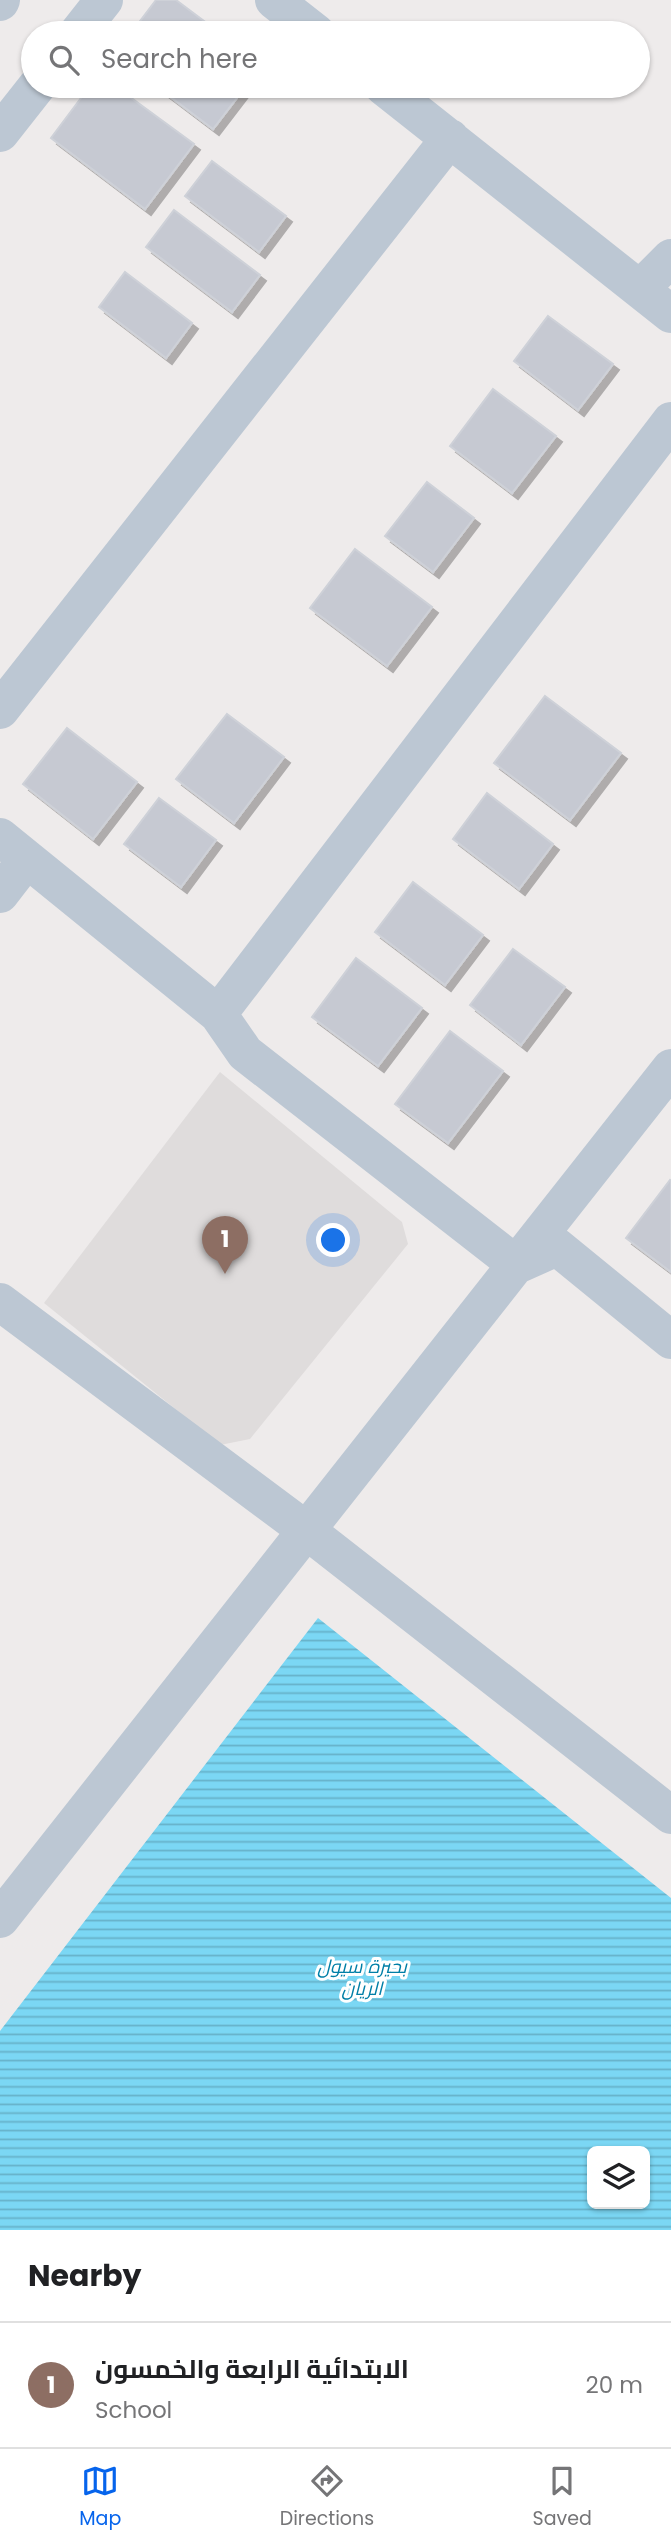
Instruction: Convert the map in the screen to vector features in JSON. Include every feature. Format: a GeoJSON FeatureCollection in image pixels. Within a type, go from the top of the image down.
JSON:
{"type":"FeatureCollection","features":[{"type":"Feature","properties":{"kind":"street"},"geometry":{"type":"LineString","coordinates":[[87,21],[104,0]]}},
{"type":"Feature","properties":{"kind":"street"},"geometry":{"type":"LineString","coordinates":[[274,0],[301,21]]}},
{"type":"Feature","properties":{"kind":"street"},"geometry":{"type":"LineString","coordinates":[[0,133],[28,98]]}},
{"type":"Feature","properties":{"kind":"street"},"geometry":{"type":"LineString","coordinates":[[398,98],[671,314]]}},
{"type":"Feature","properties":{"kind":"street"},"geometry":{"type":"LineString","coordinates":[[0,710],[450,138]]}},
{"type":"Feature","properties":{"kind":"street"},"geometry":{"type":"LineString","coordinates":[[640,289],[671,258]]}},
{"type":"Feature","properties":{"kind":"street"},"geometry":{"type":"LineString","coordinates":[[218,1014],[671,421]]}},
{"type":"Feature","properties":{"kind":"street"},"geometry":{"type":"LineString","coordinates":[[0,894],[14,848],[218,1014],[245,1053],[517,1265]]}},
{"type":"Feature","properties":{"kind":"street"},"geometry":{"type":"LineString","coordinates":[[0,1919],[671,1068]]}},
{"type":"Feature","properties":{"kind":"street"},"geometry":{"type":"LineString","coordinates":[[517,1265],[557,1247],[671,1340]]}},
{"type":"Feature","properties":{"kind":"street"},"geometry":{"type":"LineString","coordinates":[[0,1301],[306,1530],[671,1815]]}},
{"type":"Feature","properties":{"kind":"shaded area"},"geometry":{"type":"Polygon","coordinates":[[[220,1072],[402,1222],[408,1244],[250,1439],[220,1445],[44,1303],[220,1072]]]}},
{"type":"Feature","properties":{"kind":"water","name":"بحيرة سيول الريان"},"geometry":{"type":"Polygon","coordinates":[[[318,1618],[671,1898],[671,2230],[0,2230],[0,2031],[318,1618]]]}},
{"type":"Feature","properties":{"kind":"building"},"geometry":{"type":"Polygon","coordinates":[[[156,0],[176,0],[204,21],[140,21],[156,0]]]}},
{"type":"Feature","properties":{"kind":"building"},"geometry":{"type":"Polygon","coordinates":[[[81,98],[131,98],[194,144],[145,209],[51,138],[81,98]]]}},
{"type":"Feature","properties":{"kind":"building"},"geometry":{"type":"Polygon","coordinates":[[[172,98],[237,98],[213,129],[172,98]]]}},
{"type":"Feature","properties":{"kind":"building"},"geometry":{"type":"Polygon","coordinates":[[[212,161],[286,216],[259,252],[185,196],[212,161]]]}},
{"type":"Feature","properties":{"kind":"building"},"geometry":{"type":"Polygon","coordinates":[[[174,210],[260,275],[232,312],[146,247],[174,210]]]}},
{"type":"Feature","properties":{"kind":"building"},"geometry":{"type":"Polygon","coordinates":[[[125,272],[192,323],[166,358],[99,307],[125,272]]]}},
{"type":"Feature","properties":{"kind":"building"},"geometry":{"type":"Polygon","coordinates":[[[548,316],[613,364],[578,410],[514,361],[548,316]]]}},
{"type":"Feature","properties":{"kind":"building"},"geometry":{"type":"Polygon","coordinates":[[[493,389],[556,436],[512,493],[450,446],[493,389]]]}},
{"type":"Feature","properties":{"kind":"building"},"geometry":{"type":"Polygon","coordinates":[[[427,482],[474,518],[433,572],[385,536],[427,482]]]}},
{"type":"Feature","properties":{"kind":"building"},"geometry":{"type":"Polygon","coordinates":[[[355,549],[432,607],[387,666],[310,608],[355,549]]]}},
{"type":"Feature","properties":{"kind":"building"},"geometry":{"type":"Polygon","coordinates":[[[545,696],[621,753],[570,820],[494,763],[545,696]]]}},
{"type":"Feature","properties":{"kind":"building"},"geometry":{"type":"Polygon","coordinates":[[[227,714],[284,757],[234,823],[176,779],[227,714]]]}},
{"type":"Feature","properties":{"kind":"building"},"geometry":{"type":"Polygon","coordinates":[[[67,728],[137,782],[93,839],[23,784],[67,728]]]}},
{"type":"Feature","properties":{"kind":"building"},"geometry":{"type":"Polygon","coordinates":[[[487,793],[553,844],[519,889],[453,839],[487,793]]]}},
{"type":"Feature","properties":{"kind":"building"},"geometry":{"type":"Polygon","coordinates":[[[159,798],[216,840],[181,887],[124,844],[159,798]]]}},
{"type":"Feature","properties":{"kind":"building"},"geometry":{"type":"Polygon","coordinates":[[[413,882],[483,935],[445,985],[375,932],[413,882]]]}},
{"type":"Feature","properties":{"kind":"building"},"geometry":{"type":"Polygon","coordinates":[[[513,949],[565,987],[521,1045],[470,1005],[513,949]]]}},
{"type":"Feature","properties":{"kind":"building"},"geometry":{"type":"Polygon","coordinates":[[[356,958],[422,1008],[378,1066],[312,1017],[356,958]]]}},
{"type":"Feature","properties":{"kind":"building"},"geometry":{"type":"Polygon","coordinates":[[[450,1031],[503,1071],[448,1143],[395,1104],[450,1031]]]}},
{"type":"Feature","properties":{"kind":"building"},"geometry":{"type":"Polygon","coordinates":[[[671,1181],[671,1272],[626,1238],[671,1181]]]}},
{"type":"Feature","properties":{"kind":"place","name":"الابتدائية الرابعة والخمسون"},"geometry":{"type":"Point","coordinates":[225,1274]}}]}
